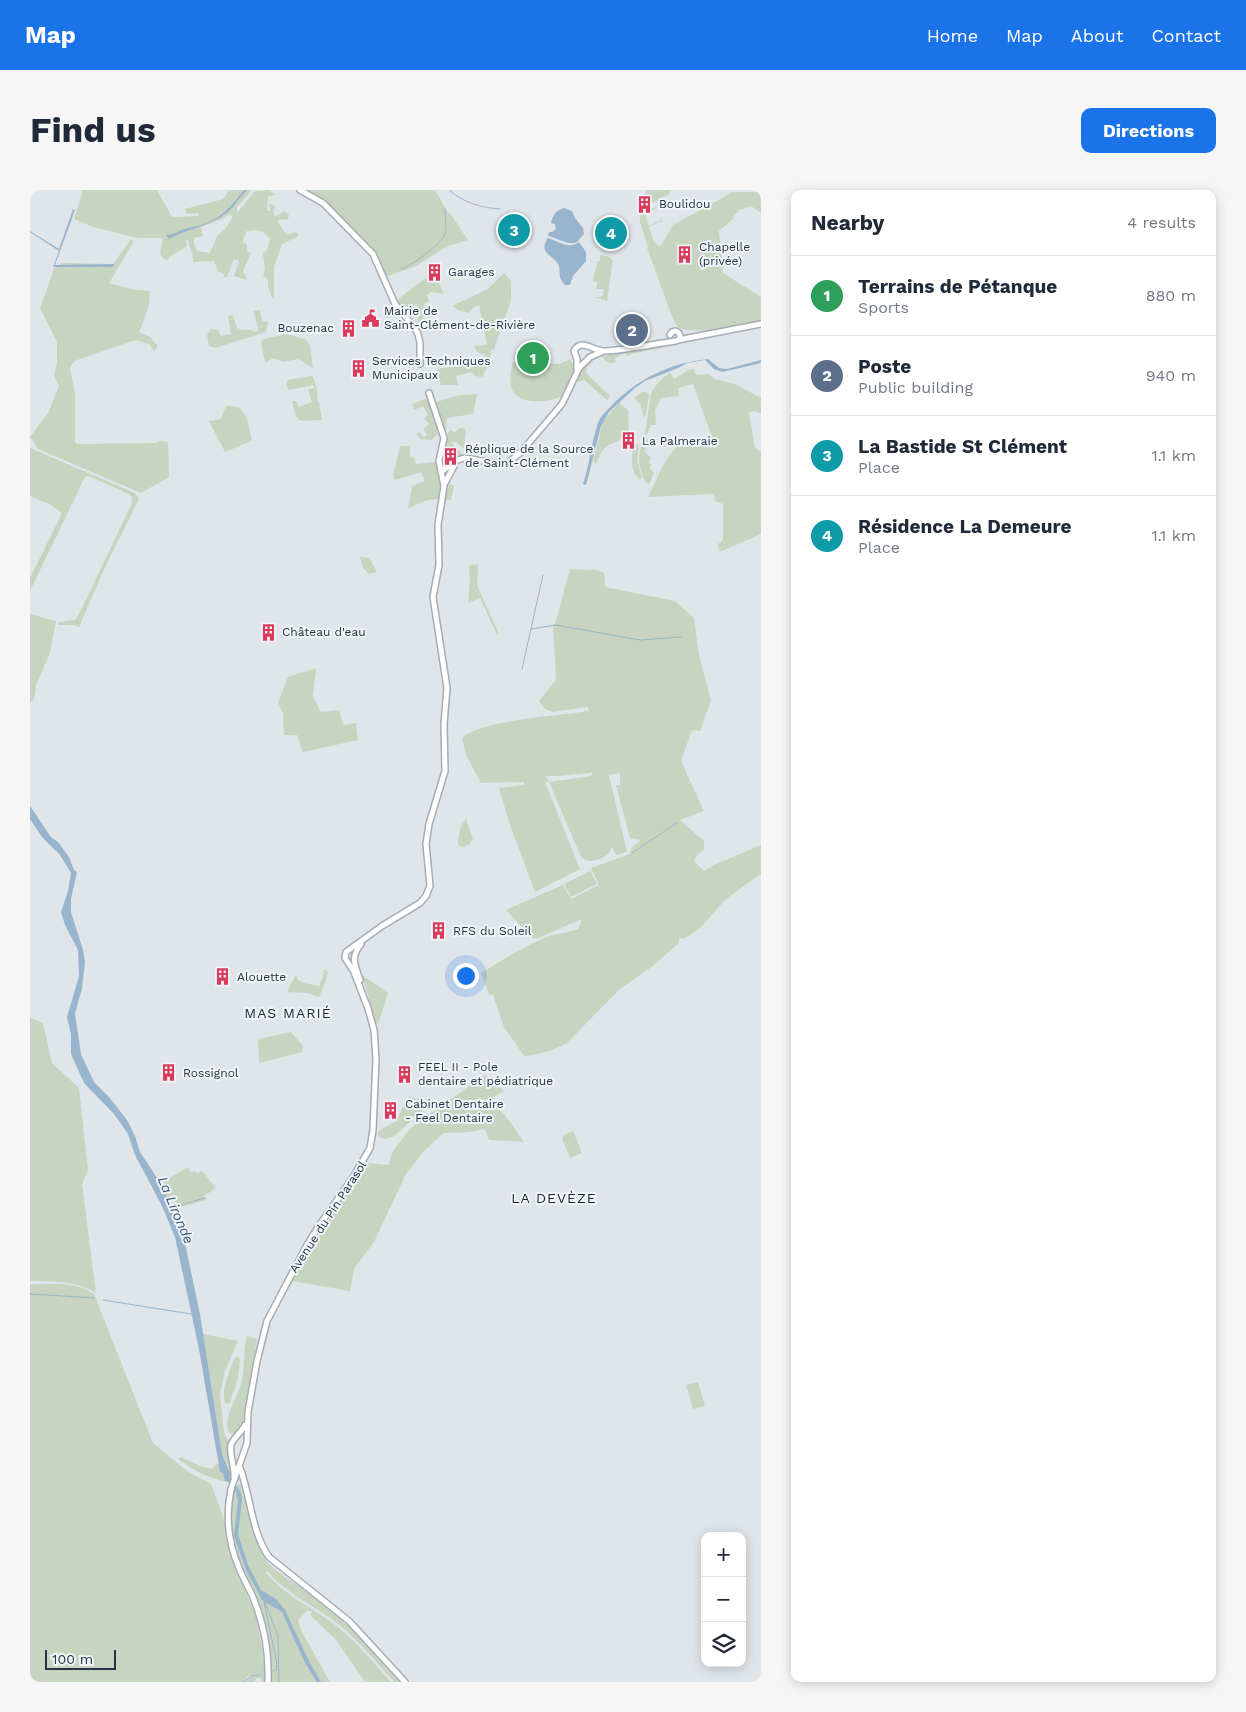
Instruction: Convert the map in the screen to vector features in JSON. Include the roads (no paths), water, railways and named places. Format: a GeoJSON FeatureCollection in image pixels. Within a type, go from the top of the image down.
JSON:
{"type":"FeatureCollection","features":[{"type":"Feature","properties":{"kind":"street"},"geometry":{"type":"LineString","coordinates":[[300,190],[323,203],[372,252],[393,301],[408,319],[419,337],[420,364]]}},
{"type":"Feature","properties":{"kind":"street"},"geometry":{"type":"LineString","coordinates":[[577,359],[582,361],[604,351],[676,341],[761,324]]}},
{"type":"Feature","properties":{"kind":"street"},"geometry":{"type":"LineString","coordinates":[[658,343],[673,331],[696,336]]}},
{"type":"Feature","properties":{"kind":"street"},"geometry":{"type":"LineString","coordinates":[[676,341],[680,336],[679,332]]}},
{"type":"Feature","properties":{"kind":"street"},"geometry":{"type":"LineString","coordinates":[[670,335],[671,340],[676,341]]}},
{"type":"Feature","properties":{"kind":"street"},"geometry":{"type":"LineString","coordinates":[[441,471],[448,469],[461,458],[495,464],[507,464],[522,452],[562,404],[576,371],[577,359],[574,354],[577,346],[585,344],[590,348],[604,351]]}},
{"type":"Feature","properties":{"kind":"street"},"geometry":{"type":"LineString","coordinates":[[576,371],[588,359],[591,353],[590,348]]}},
{"type":"Feature","properties":{"kind":"street"},"geometry":{"type":"LineString","coordinates":[[428,393],[444,436],[439,462],[444,486]]}},
{"type":"Feature","properties":{"kind":"street"},"geometry":{"type":"LineString","coordinates":[[366,938],[354,956],[348,960],[345,956],[348,950],[382,926],[420,903],[426,896],[430,886],[426,844],[429,824],[444,776],[446,762],[444,724],[446,683],[440,641],[432,616],[430,598],[439,562],[438,525],[448,469]]}},
{"type":"Feature","properties":{"kind":"street"},"geometry":{"type":"LineString","coordinates":[[348,950],[354,956]]}},
{"type":"Feature","properties":{"kind":"street","name":"Avenue du Pin Parasol"},"geometry":{"type":"LineString","coordinates":[[247,1441],[247,1422],[261,1342],[268,1318],[318,1227],[354,1176],[370,1148],[373,1130],[376,1059],[374,1032],[354,956]]}},
{"type":"Feature","properties":{"kind":"street","name":"Avenue du Pin Parasol"},"geometry":{"type":"LineString","coordinates":[[348,960],[368,1006]]}},
{"type":"Feature","properties":{"kind":"street","name":"Avenue du Pin Parasol"},"geometry":{"type":"LineString","coordinates":[[236,1438],[247,1422]]}},
{"type":"Feature","properties":{"kind":"street"},"geometry":{"type":"LineString","coordinates":[[268,1682],[268,1665],[261,1621],[236,1561],[230,1539],[228,1506],[231,1489],[236,1477],[236,1464],[243,1454],[247,1441],[242,1437],[236,1438],[231,1444],[232,1455],[236,1464],[245,1484],[261,1544],[269,1557],[350,1621],[404,1682]]}},
{"type":"Feature","properties":{"kind":"street"},"geometry":{"type":"LineString","coordinates":[[232,1455],[238,1458],[243,1454]]}},
{"type":"Feature","properties":{"kind":"street"},"geometry":{"type":"LineString","coordinates":[[236,1477],[245,1484]]}},
{"type":"Feature","properties":{"kind":"water"},"geometry":{"type":"Polygon","coordinates":[[[244,190],[247,190],[231,209],[222,216],[169,239],[166,235],[214,219],[228,209],[244,190]]]}},
{"type":"Feature","properties":{"kind":"water"},"geometry":{"type":"Polygon","coordinates":[[[564,208],[572,211],[583,228],[584,234],[576,243],[565,242],[548,236],[549,232],[556,229],[555,224],[551,223],[554,215],[564,208]]]}},
{"type":"Feature","properties":{"kind":"water"},"geometry":{"type":"Polygon","coordinates":[[[73,209],[75,210],[55,265],[114,264],[113,267],[53,267],[59,251],[30,231],[59,249],[73,209]]]}},
{"type":"Feature","properties":{"kind":"water"},"geometry":{"type":"Polygon","coordinates":[[[548,238],[567,245],[579,242],[586,252],[586,261],[573,276],[570,285],[565,285],[560,278],[557,262],[546,251],[545,243],[548,238]]]}},
{"type":"Feature","properties":{"kind":"water"},"geometry":{"type":"Polygon","coordinates":[[[708,359],[719,368],[727,369],[761,360],[761,363],[722,372],[714,369],[705,360],[687,363],[645,381],[609,412],[601,426],[586,485],[583,484],[599,420],[622,395],[656,373],[681,364],[708,359]]]}},
{"type":"Feature","properties":{"kind":"water"},"geometry":{"type":"Polygon","coordinates":[[[30,806],[51,837],[58,842],[69,857],[74,870],[77,872],[71,899],[71,912],[85,962],[82,988],[75,1014],[81,1054],[94,1082],[127,1120],[140,1152],[163,1187],[186,1248],[200,1314],[222,1454],[229,1471],[232,1473],[231,1477],[241,1493],[238,1535],[249,1567],[261,1590],[276,1599],[285,1610],[321,1682],[317,1682],[305,1663],[282,1612],[262,1600],[246,1570],[234,1536],[238,1500],[236,1492],[230,1483],[225,1481],[223,1473],[220,1472],[199,1349],[175,1237],[161,1204],[135,1155],[128,1134],[114,1114],[84,1083],[71,1054],[71,1034],[67,1017],[79,976],[78,950],[65,925],[61,912],[68,891],[71,873],[60,855],[42,837],[30,819],[30,806]]]}},
{"type":"Feature","properties":{"kind":"waterway"},"geometry":{"type":"LineString","coordinates":[[449,190],[473,204],[500,209]]}},
{"type":"Feature","properties":{"kind":"waterway"},"geometry":{"type":"LineString","coordinates":[[401,269],[419,259],[443,238],[446,228],[445,209]]}},
{"type":"Feature","properties":{"kind":"waterway"},"geometry":{"type":"LineString","coordinates":[[522,669],[543,575]]}},
{"type":"Feature","properties":{"kind":"waterway"},"geometry":{"type":"LineString","coordinates":[[531,629],[556,625],[640,640],[681,637]]}},
{"type":"Feature","properties":{"kind":"waterway"},"geometry":{"type":"LineString","coordinates":[[632,853],[677,823]]}},
{"type":"Feature","properties":{"kind":"waterway","name":"La Lironde"},"geometry":{"type":"LineString","coordinates":[[169,1208],[205,1198]]}},
{"type":"Feature","properties":{"kind":"waterway"},"geometry":{"type":"LineString","coordinates":[[30,1294],[95,1298]]}},
{"type":"Feature","properties":{"kind":"waterway"},"geometry":{"type":"LineString","coordinates":[[103,1300],[191,1314]]}},
{"type":"Feature","properties":{"kind":"waterway"},"geometry":{"type":"LineString","coordinates":[[264,1602],[277,1664],[276,1670],[273,1671]]}},
{"type":"Feature","properties":{"kind":"waterway"},"geometry":{"type":"LineString","coordinates":[[265,1602],[278,1636],[279,1682]]}},
{"type":"Feature","properties":{"kind":"waterway"},"geometry":{"type":"LineString","coordinates":[[243,1682],[252,1676],[260,1675]]}},
{"type":"Feature","properties":{"kind":"place","name":"Boulidou"},"geometry":{"type":"Point","coordinates":[645,204]}},
{"type":"Feature","properties":{"kind":"place","name":"La Bastide St Clément"},"geometry":{"type":"Point","coordinates":[514,230]}},
{"type":"Feature","properties":{"kind":"place","name":"Résidence La Demeure"},"geometry":{"type":"Point","coordinates":[611,233]}},
{"type":"Feature","properties":{"kind":"place","name":"Chapelle (privée)"},"geometry":{"type":"Point","coordinates":[685,254]}},
{"type":"Feature","properties":{"kind":"place","name":"Garages"},"geometry":{"type":"Point","coordinates":[434,272]}},
{"type":"Feature","properties":{"kind":"place","name":"Mairie de Saint-Clément-de-Rivière"},"geometry":{"type":"Point","coordinates":[370,318]}},
{"type":"Feature","properties":{"kind":"place","name":"Bouzenac"},"geometry":{"type":"Point","coordinates":[348,328]}},
{"type":"Feature","properties":{"kind":"place","name":"Poste"},"geometry":{"type":"Point","coordinates":[632,330]}},
{"type":"Feature","properties":{"kind":"place","name":"Terrains de Pétanque"},"geometry":{"type":"Point","coordinates":[533,358]}},
{"type":"Feature","properties":{"kind":"place","name":"Services Techniques Municipaux"},"geometry":{"type":"Point","coordinates":[358,368]}},
{"type":"Feature","properties":{"kind":"place","name":"La Palmeraie"},"geometry":{"type":"Point","coordinates":[628,441]}},
{"type":"Feature","properties":{"kind":"place","name":"Réplique de la Source de Saint-Clément"},"geometry":{"type":"Point","coordinates":[451,456]}},
{"type":"Feature","properties":{"kind":"place","name":"Château d'eau"},"geometry":{"type":"Point","coordinates":[268,632]}},
{"type":"Feature","properties":{"kind":"place","name":"RFS du Soleil"},"geometry":{"type":"Point","coordinates":[439,931]}},
{"type":"Feature","properties":{"kind":"place","name":"Alouette"},"geometry":{"type":"Point","coordinates":[223,977]}},
{"type":"Feature","properties":{"kind":"place","name":"Rossignol"},"geometry":{"type":"Point","coordinates":[169,1073]}},
{"type":"Feature","properties":{"kind":"place","name":"FEEL II - Pole dentaire et pédiatrique"},"geometry":{"type":"Point","coordinates":[404,1074]}},
{"type":"Feature","properties":{"kind":"place","name":"Cabinet Dentaire - Feel Dentaire"},"geometry":{"type":"Point","coordinates":[391,1111]}},
{"type":"Feature","properties":{"kind":"district","name":"MAS MARIÉ"},"geometry":{"type":"Point","coordinates":[288,1013]}},
{"type":"Feature","properties":{"kind":"district","name":"LA DEVÈZE"},"geometry":{"type":"Point","coordinates":[554,1198]}}]}
